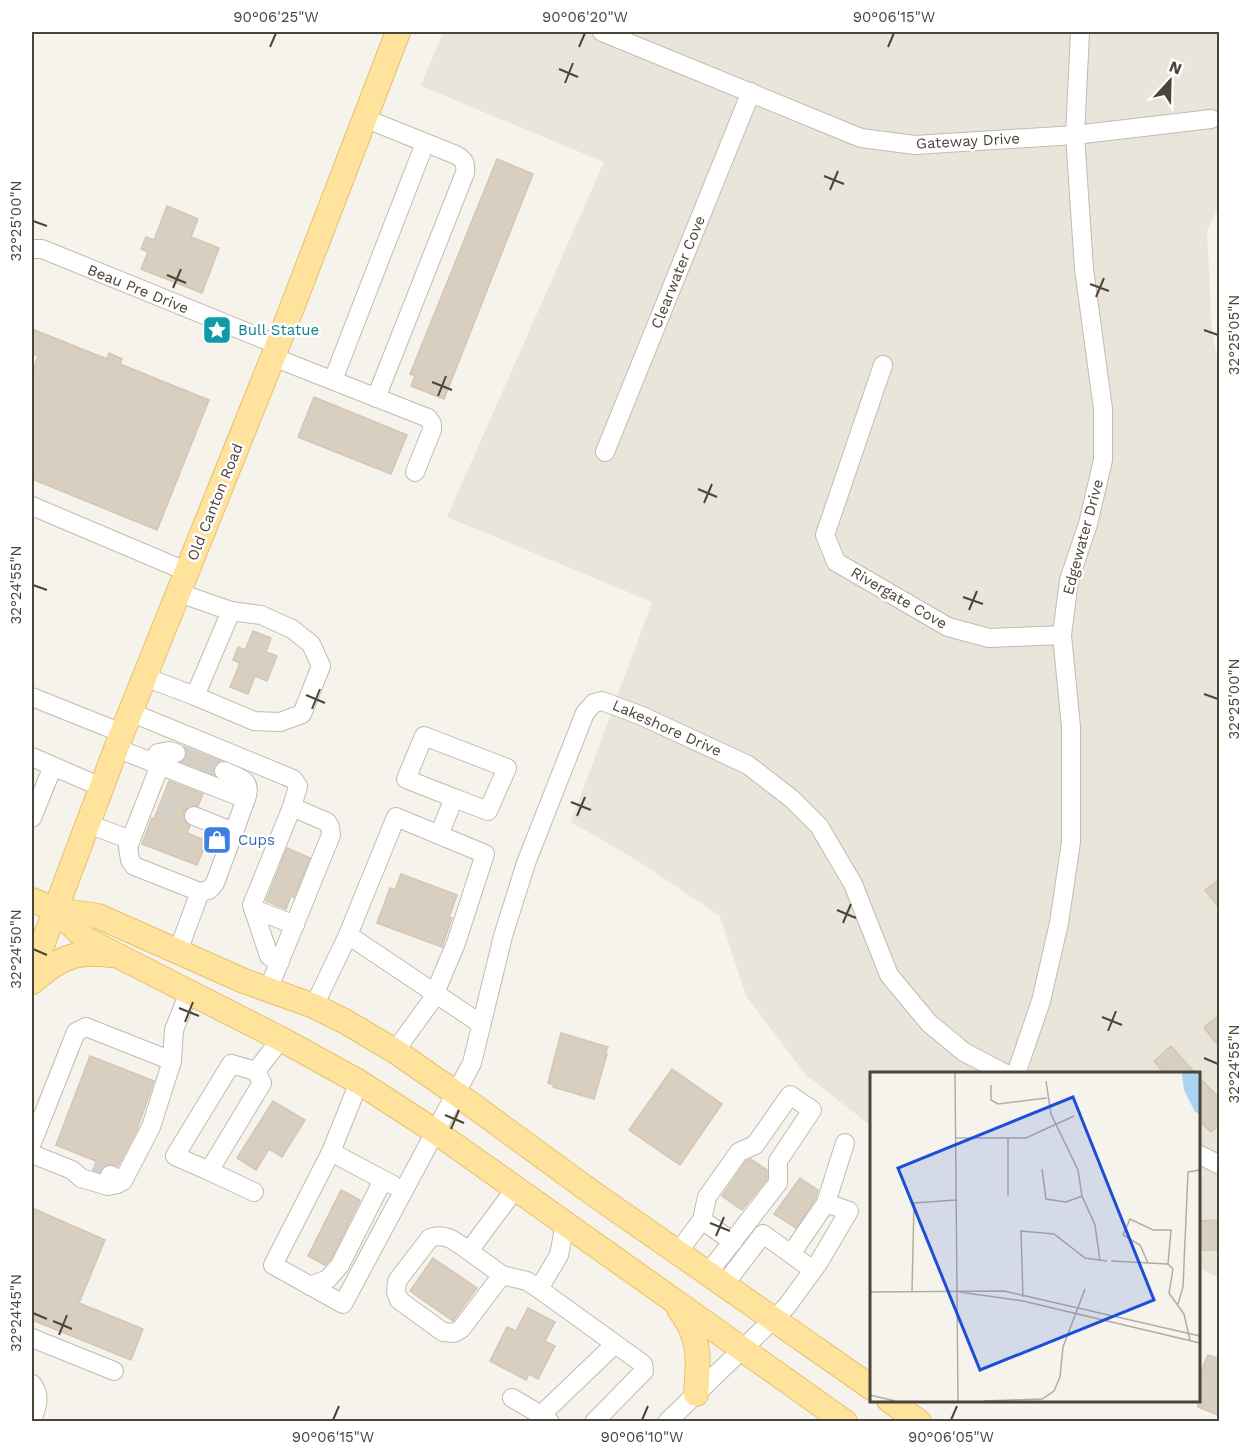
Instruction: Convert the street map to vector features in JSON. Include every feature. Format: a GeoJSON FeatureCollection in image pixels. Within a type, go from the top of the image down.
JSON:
{"type":"FeatureCollection","features":[{"type":"Feature","properties":{"kind":"main road","name":"Old Canton Road"},"geometry":{"type":"LineString","coordinates":[[32,972],[101,787],[275,351],[398,32]]}},
{"type":"Feature","properties":{"kind":"main road"},"geometry":{"type":"LineString","coordinates":[[32,900],[56,910],[98,916],[268,990],[314,1006],[346,1022],[395,1051],[457,1094],[594,1194],[870,1387]]}},
{"type":"Feature","properties":{"kind":"main road"},"geometry":{"type":"LineString","coordinates":[[56,910],[87,940],[281,1039],[359,1082],[436,1132],[845,1422]]}},
{"type":"Feature","properties":{"kind":"main road"},"geometry":{"type":"LineString","coordinates":[[32,981],[60,960],[73,955],[99,953],[122,957]]}},
{"type":"Feature","properties":{"kind":"main road"},"geometry":{"type":"LineString","coordinates":[[670,1298],[689,1323],[696,1337],[698,1362],[696,1394]]}},
{"type":"Feature","properties":{"kind":"main road"},"geometry":{"type":"LineString","coordinates":[[890,1402],[919,1422]]}},
{"type":"Feature","properties":{"kind":"street","name":"Gateway Drive"},"geometry":{"type":"LineString","coordinates":[[602,32],[861,138],[915,145],[1074,135],[1211,119]]}},
{"type":"Feature","properties":{"kind":"street","name":"Edgewater Drive"},"geometry":{"type":"LineString","coordinates":[[1017,1072],[1041,1001],[1059,923],[1071,842],[1071,727],[1062,635],[1069,580],[1088,524],[1103,460],[1103,409],[1084,269],[1074,135],[1080,32]]}},
{"type":"Feature","properties":{"kind":"street","name":"Clearwater Cove"},"geometry":{"type":"LineString","coordinates":[[605,452],[751,92]]}},
{"type":"Feature","properties":{"kind":"street"},"geometry":{"type":"LineString","coordinates":[[364,118],[463,159],[466,165],[465,173],[376,398]]}},
{"type":"Feature","properties":{"kind":"street"},"geometry":{"type":"LineString","coordinates":[[333,380],[425,143]]}},
{"type":"Feature","properties":{"kind":"street","name":"Beau Pre Drive"},"geometry":{"type":"LineString","coordinates":[[32,249],[42,249],[275,351],[333,380],[428,418],[432,424],[432,430],[415,472]]}},
{"type":"Feature","properties":{"kind":"street","name":"Rivergate Cove"},"geometry":{"type":"LineString","coordinates":[[883,365],[825,535],[836,562],[948,627],[989,638],[1062,635]]}},
{"type":"Feature","properties":{"kind":"street"},"geometry":{"type":"LineString","coordinates":[[32,506],[183,582],[231,611],[261,615],[292,629],[311,644],[321,666],[302,714],[280,722],[254,721],[145,677]]}},
{"type":"Feature","properties":{"kind":"street"},"geometry":{"type":"LineString","coordinates":[[195,696],[231,611]]}},
{"type":"Feature","properties":{"kind":"street"},"geometry":{"type":"LineString","coordinates":[[32,698],[123,731],[293,779],[298,786],[292,807],[252,905],[269,956],[280,962]]}},
{"type":"Feature","properties":{"kind":"street","name":"Lakeshore Drive"},"geometry":{"type":"LineString","coordinates":[[310,1286],[343,1304],[457,1094],[472,1063],[503,936],[526,863],[585,712],[594,703],[602,700],[748,765],[792,799],[819,826],[852,884],[890,975],[929,1023],[964,1052],[1002,1072]]}},
{"type":"Feature","properties":{"kind":"street"},"geometry":{"type":"LineString","coordinates":[[123,731],[156,764],[246,799]]}},
{"type":"Feature","properties":{"kind":"street"},"geometry":{"type":"LineString","coordinates":[[424,736],[507,768],[488,812],[454,798],[406,778],[424,736]]}},
{"type":"Feature","properties":{"kind":"street"},"geometry":{"type":"LineString","coordinates":[[176,753],[169,751],[158,753],[154,800],[131,840],[128,848],[130,860],[135,866],[200,891],[209,890],[215,883],[249,788],[247,783],[224,771]]}},
{"type":"Feature","properties":{"kind":"street"},"geometry":{"type":"LineString","coordinates":[[32,758],[101,787]]}},
{"type":"Feature","properties":{"kind":"street"},"geometry":{"type":"LineString","coordinates":[[32,818],[53,766]]}},
{"type":"Feature","properties":{"kind":"street"},"geometry":{"type":"LineString","coordinates":[[439,835],[454,798]]}},
{"type":"Feature","properties":{"kind":"street"},"geometry":{"type":"LineString","coordinates":[[268,990],[331,835],[327,822],[292,807]]}},
{"type":"Feature","properties":{"kind":"street"},"geometry":{"type":"LineString","coordinates":[[194,816],[234,832]]}},
{"type":"Feature","properties":{"kind":"street"},"geometry":{"type":"LineString","coordinates":[[314,1006],[348,935],[396,817],[485,854],[456,943],[434,993],[395,1051]]}},
{"type":"Feature","properties":{"kind":"street"},"geometry":{"type":"LineString","coordinates":[[88,824],[131,840]]}},
{"type":"Feature","properties":{"kind":"street"},"geometry":{"type":"LineString","coordinates":[[178,951],[200,891]]}},
{"type":"Feature","properties":{"kind":"street"},"geometry":{"type":"LineString","coordinates":[[254,912],[259,911],[295,925]]}},
{"type":"Feature","properties":{"kind":"street"},"geometry":{"type":"LineString","coordinates":[[348,935],[481,1024]]}},
{"type":"Feature","properties":{"kind":"street"},"geometry":{"type":"LineString","coordinates":[[72,1170],[82,1165],[123,1181],[151,1127],[172,1061],[174,1030],[189,992]]}},
{"type":"Feature","properties":{"kind":"street"},"geometry":{"type":"LineString","coordinates":[[32,1143],[76,1032],[86,1027],[172,1061]]}},
{"type":"Feature","properties":{"kind":"street"},"geometry":{"type":"LineString","coordinates":[[256,1071],[281,1039]]}},
{"type":"Feature","properties":{"kind":"street"},"geometry":{"type":"LineString","coordinates":[[209,1171],[262,1083],[256,1071],[231,1064],[175,1156],[254,1192]]}},
{"type":"Feature","properties":{"kind":"street"},"geometry":{"type":"LineString","coordinates":[[359,1082],[331,1152],[273,1265],[310,1286],[328,1279],[340,1265],[383,1180]]}},
{"type":"Feature","properties":{"kind":"street"},"geometry":{"type":"LineString","coordinates":[[678,1252],[702,1220],[707,1197],[739,1152],[755,1144],[790,1095],[805,1105],[812,1110],[778,1161],[778,1183],[732,1242],[716,1279]]}},
{"type":"Feature","properties":{"kind":"street"},"geometry":{"type":"LineString","coordinates":[[791,1254],[826,1203],[845,1143]]}},
{"type":"Feature","properties":{"kind":"street"},"geometry":{"type":"LineString","coordinates":[[755,1144],[778,1161]]}},
{"type":"Feature","properties":{"kind":"street"},"geometry":{"type":"LineString","coordinates":[[331,1152],[404,1191]]}},
{"type":"Feature","properties":{"kind":"street"},"geometry":{"type":"LineString","coordinates":[[32,1154],[72,1170],[81,1178],[108,1186],[107,1176]]}},
{"type":"Feature","properties":{"kind":"street"},"geometry":{"type":"LineString","coordinates":[[1200,1155],[1220,1165]]}},
{"type":"Feature","properties":{"kind":"street"},"geometry":{"type":"LineString","coordinates":[[469,1251],[515,1189]]}},
{"type":"Feature","properties":{"kind":"street"},"geometry":{"type":"LineString","coordinates":[[667,1422],[774,1320],[813,1270],[849,1211],[826,1203]]}},
{"type":"Feature","properties":{"kind":"street"},"geometry":{"type":"LineString","coordinates":[[702,1220],[732,1242]]}},
{"type":"Feature","properties":{"kind":"street"},"geometry":{"type":"LineString","coordinates":[[539,1289],[560,1255],[565,1224]]}},
{"type":"Feature","properties":{"kind":"street"},"geometry":{"type":"LineString","coordinates":[[716,1279],[763,1234],[813,1270]]}},
{"type":"Feature","properties":{"kind":"street"},"geometry":{"type":"LineString","coordinates":[[502,1275],[460,1329],[454,1333],[443,1332],[399,1300],[396,1292],[397,1281],[430,1238],[438,1235],[447,1236],[502,1275],[526,1281],[539,1289],[643,1364],[644,1371],[594,1422]]}},
{"type":"Feature","properties":{"kind":"street"},"geometry":{"type":"LineString","coordinates":[[560,1255],[586,1239]]}},
{"type":"Feature","properties":{"kind":"street"},"geometry":{"type":"LineString","coordinates":[[32,1338],[114,1371]]}},
{"type":"Feature","properties":{"kind":"street"},"geometry":{"type":"LineString","coordinates":[[512,1398],[546,1418],[615,1344]]}},
{"type":"Feature","properties":{"kind":"street"},"geometry":{"type":"LineString","coordinates":[[32,1384],[38,1400],[32,1421]]}},
{"type":"Feature","properties":{"kind":"shaded area"},"geometry":{"type":"Polygon","coordinates":[[[443,32],[1219,32],[1219,206],[1207,231],[1212,332],[1220,375],[1219,1278],[1200,1268],[1200,1072],[870,1072],[870,1125],[806,1075],[746,996],[720,916],[635,859],[571,822],[652,602],[447,517],[604,162],[421,86],[443,32]]]}},
{"type":"Feature","properties":{"kind":"building"},"geometry":{"type":"Polygon","coordinates":[[[497,159],[533,174],[444,399],[411,386],[415,376],[410,374],[497,159]]]}},
{"type":"Feature","properties":{"kind":"building"},"geometry":{"type":"Polygon","coordinates":[[[167,206],[198,219],[191,237],[219,248],[202,293],[141,269],[148,252],[141,249],[146,237],[154,240],[167,206]]]}},
{"type":"Feature","properties":{"kind":"building"},"geometry":{"type":"Polygon","coordinates":[[[32,329],[107,359],[109,353],[122,359],[120,364],[209,400],[157,530],[32,479],[32,373],[38,356],[32,353],[32,329]]]}},
{"type":"Feature","properties":{"kind":"building"},"geometry":{"type":"Polygon","coordinates":[[[314,397],[407,435],[391,474],[298,437],[314,397]]]}},
{"type":"Feature","properties":{"kind":"building"},"geometry":{"type":"Polygon","coordinates":[[[253,631],[271,638],[266,652],[277,656],[267,681],[255,676],[248,694],[230,687],[240,663],[233,660],[238,647],[245,650],[253,631]]]}},
{"type":"Feature","properties":{"kind":"building"},"geometry":{"type":"Polygon","coordinates":[[[185,747],[220,761],[214,766],[213,774],[182,762],[187,756],[185,747]]]}},
{"type":"Feature","properties":{"kind":"building"},"geometry":{"type":"Polygon","coordinates":[[[169,781],[203,794],[198,806],[188,807],[183,817],[190,826],[187,833],[207,841],[197,865],[142,844],[169,781]]]}},
{"type":"Feature","properties":{"kind":"building"},"geometry":{"type":"Polygon","coordinates":[[[287,848],[310,858],[294,897],[291,896],[286,909],[266,901],[287,848]]]}},
{"type":"Feature","properties":{"kind":"building"},"geometry":{"type":"Polygon","coordinates":[[[401,874],[457,895],[442,947],[377,923],[390,888],[395,890],[401,874]]]}},
{"type":"Feature","properties":{"kind":"building"},"geometry":{"type":"Polygon","coordinates":[[[1220,879],[1220,909],[1205,890],[1220,879]]]}},
{"type":"Feature","properties":{"kind":"building"},"geometry":{"type":"Polygon","coordinates":[[[1220,1015],[1220,1048],[1205,1026],[1220,1015]]]}},
{"type":"Feature","properties":{"kind":"building"},"geometry":{"type":"Polygon","coordinates":[[[561,1033],[608,1047],[594,1099],[553,1087],[554,1085],[548,1083],[561,1033]]]}},
{"type":"Feature","properties":{"kind":"building"},"geometry":{"type":"Polygon","coordinates":[[[1171,1046],[1194,1072],[1163,1072],[1154,1061],[1171,1046]]]}},
{"type":"Feature","properties":{"kind":"building"},"geometry":{"type":"Polygon","coordinates":[[[90,1056],[154,1081],[137,1130],[118,1166],[107,1164],[99,1172],[93,1170],[96,1161],[56,1145],[90,1056]]]}},
{"type":"Feature","properties":{"kind":"building"},"geometry":{"type":"Polygon","coordinates":[[[672,1069],[722,1104],[680,1165],[629,1130],[672,1069]]]}},
{"type":"Feature","properties":{"kind":"building"},"geometry":{"type":"Polygon","coordinates":[[[1200,1078],[1220,1099],[1220,1124],[1211,1132],[1200,1122],[1200,1078]]]}},
{"type":"Feature","properties":{"kind":"building"},"geometry":{"type":"Polygon","coordinates":[[[273,1101],[305,1120],[282,1157],[269,1149],[256,1170],[237,1158],[273,1101]]]}},
{"type":"Feature","properties":{"kind":"building"},"geometry":{"type":"Polygon","coordinates":[[[751,1159],[767,1170],[767,1179],[742,1210],[722,1196],[746,1161],[751,1159]]]}},
{"type":"Feature","properties":{"kind":"building"},"geometry":{"type":"Polygon","coordinates":[[[800,1178],[818,1190],[816,1198],[796,1228],[774,1214],[800,1178]]]}},
{"type":"Feature","properties":{"kind":"building"},"geometry":{"type":"Polygon","coordinates":[[[341,1190],[360,1200],[331,1259],[325,1265],[308,1256],[341,1190]]]}},
{"type":"Feature","properties":{"kind":"building"},"geometry":{"type":"Polygon","coordinates":[[[32,1208],[105,1240],[79,1303],[143,1329],[131,1360],[32,1320],[32,1208]]]}},
{"type":"Feature","properties":{"kind":"building"},"geometry":{"type":"Polygon","coordinates":[[[1220,1220],[1220,1250],[1200,1250],[1200,1221],[1220,1220]]]}},
{"type":"Feature","properties":{"kind":"building"},"geometry":{"type":"Polygon","coordinates":[[[433,1258],[477,1288],[453,1321],[410,1291],[433,1258]]]}},
{"type":"Feature","properties":{"kind":"building"},"geometry":{"type":"Polygon","coordinates":[[[528,1308],[555,1322],[545,1341],[555,1346],[538,1379],[529,1374],[526,1380],[490,1361],[507,1327],[516,1331],[528,1308]]]}},
{"type":"Feature","properties":{"kind":"building"},"geometry":{"type":"Polygon","coordinates":[[[1208,1355],[1220,1359],[1220,1416],[1198,1407],[1200,1373],[1208,1355]]]}},
{"type":"Feature","properties":{"kind":"tunnel"},"geometry":{"type":"LineString","coordinates":[[176,753],[224,771]]}},
{"type":"Feature","properties":{"kind":"tunnel"},"geometry":{"type":"LineString","coordinates":[[160,802],[194,816]]}},
{"type":"Feature","properties":{"kind":"tunnel"},"geometry":{"type":"LineString","coordinates":[[93,1169],[110,1175]]}},
{"type":"Feature","properties":{"kind":"place","name":"Bull Statue"},"geometry":{"type":"Point","coordinates":[217,330]}},
{"type":"Feature","properties":{"kind":"place","name":"Cups"},"geometry":{"type":"Point","coordinates":[217,840]}}]}
